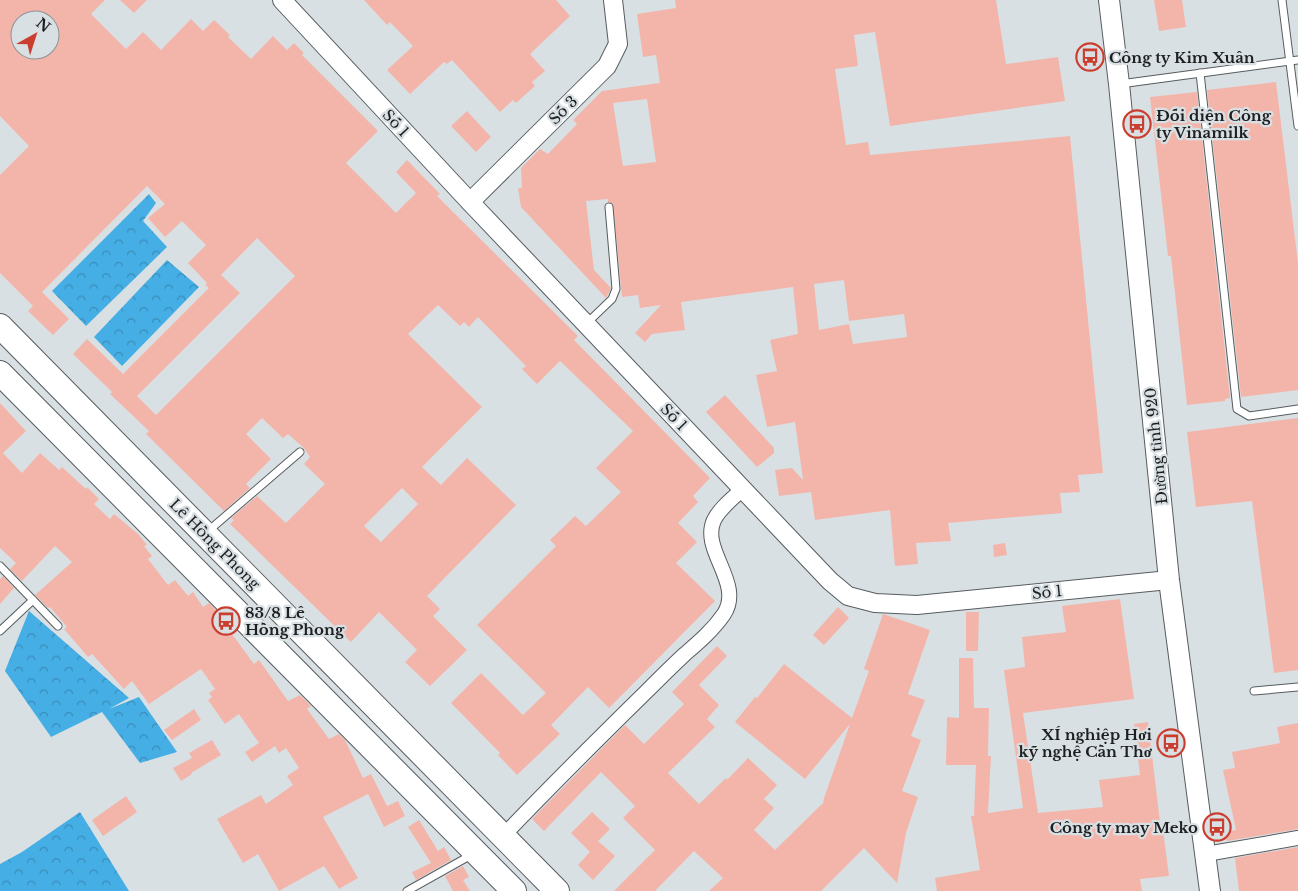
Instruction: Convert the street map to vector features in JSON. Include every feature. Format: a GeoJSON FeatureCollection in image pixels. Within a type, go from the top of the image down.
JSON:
{"type":"FeatureCollection","features":[{"type":"Feature","properties":{"kind":"highway","name":"Lê Hồng Phong"},"geometry":{"type":"LineString","coordinates":[[0,326],[557,891]]}},
{"type":"Feature","properties":{"kind":"highway"},"geometry":{"type":"LineString","coordinates":[[0,373],[514,891]]}},
{"type":"Feature","properties":{"kind":"main road","name":"Đường tỉnh 920"},"geometry":{"type":"LineString","coordinates":[[1109,0],[1169,580],[1210,891]]}},
{"type":"Feature","properties":{"kind":"street","name":"Số 1"},"geometry":{"type":"LineString","coordinates":[[282,0],[742,489],[830,581],[848,596],[875,603],[917,605],[1169,580]]}},
{"type":"Feature","properties":{"kind":"street","name":"Số 3"},"geometry":{"type":"LineString","coordinates":[[470,202],[607,66],[618,44],[613,0]]}},
{"type":"Feature","properties":{"kind":"street"},"geometry":{"type":"LineString","coordinates":[[503,836],[592,744],[708,634],[725,612],[730,596],[727,579],[716,555],[712,532],[714,520],[742,489]]}},
{"type":"Feature","properties":{"kind":"street"},"geometry":{"type":"LineString","coordinates":[[1206,854],[1298,838]]}},
{"type":"Feature","properties":{"kind":"lane"},"geometry":{"type":"LineString","coordinates":[[1282,0],[1298,126]]}},
{"type":"Feature","properties":{"kind":"lane"},"geometry":{"type":"LineString","coordinates":[[1119,84],[1298,60]]}},
{"type":"Feature","properties":{"kind":"lane"},"geometry":{"type":"LineString","coordinates":[[1200,73],[1237,409],[1249,416],[1298,409]]}},
{"type":"Feature","properties":{"kind":"lane"},"geometry":{"type":"LineString","coordinates":[[586,324],[612,299],[616,289],[609,207]]}},
{"type":"Feature","properties":{"kind":"lane"},"geometry":{"type":"LineString","coordinates":[[205,534],[300,452]]}},
{"type":"Feature","properties":{"kind":"lane"},"geometry":{"type":"LineString","coordinates":[[0,566],[58,626]]}},
{"type":"Feature","properties":{"kind":"lane"},"geometry":{"type":"LineString","coordinates":[[0,631],[33,600]]}},
{"type":"Feature","properties":{"kind":"lane"},"geometry":{"type":"LineString","coordinates":[[1254,691],[1298,687]]}},
{"type":"Feature","properties":{"kind":"lane"},"geometry":{"type":"LineString","coordinates":[[407,891],[475,852]]}},
{"type":"Feature","properties":{"kind":"green space"},"geometry":{"type":"Polygon","coordinates":[[[149,194],[156,203],[143,221],[167,247],[86,326],[52,291],[149,194]]]}},
{"type":"Feature","properties":{"kind":"green space"},"geometry":{"type":"Polygon","coordinates":[[[167,260],[199,287],[122,366],[94,337],[167,260]]]}},
{"type":"Feature","properties":{"kind":"green space"},"geometry":{"type":"Polygon","coordinates":[[[29,611],[129,698],[109,709],[139,697],[177,752],[140,763],[102,712],[51,737],[5,671],[29,611]]]}},
{"type":"Feature","properties":{"kind":"green space"},"geometry":{"type":"Polygon","coordinates":[[[80,812],[129,891],[0,891],[0,864],[22,852],[80,812]]]}},
{"type":"Feature","properties":{"kind":"building"},"geometry":{"type":"Polygon","coordinates":[[[0,0],[105,0],[91,14],[126,49],[143,32],[161,50],[191,19],[203,31],[214,20],[230,35],[228,37],[251,59],[273,36],[287,50],[294,43],[304,53],[302,55],[378,131],[346,163],[396,213],[416,193],[396,172],[407,160],[440,194],[437,196],[578,336],[574,340],[710,478],[693,496],[698,502],[678,523],[697,542],[676,563],[715,601],[609,708],[588,687],[551,725],[560,734],[517,775],[498,755],[500,753],[451,703],[481,673],[523,715],[546,693],[477,625],[556,546],[550,540],[575,516],[586,526],[621,492],[596,468],[633,431],[560,361],[537,384],[522,369],[526,366],[478,317],[469,327],[464,322],[460,326],[438,305],[408,334],[482,407],[422,467],[441,485],[467,458],[516,505],[427,596],[440,609],[433,616],[467,650],[430,686],[405,662],[417,650],[379,612],[351,642],[230,524],[234,520],[231,518],[257,496],[286,523],[325,484],[304,464],[310,457],[304,448],[288,434],[283,438],[262,418],[246,434],[271,459],[246,484],[250,488],[224,511],[146,434],[149,431],[110,394],[112,392],[73,354],[87,339],[123,374],[209,288],[205,285],[207,283],[188,263],[206,245],[182,221],[165,237],[148,218],[165,204],[147,186],[42,292],[69,319],[53,335],[28,311],[33,306],[0,273],[0,175],[29,146],[0,116],[0,0]],[[257,238],[221,275],[240,293],[137,396],[156,415],[295,276],[257,238]],[[402,488],[364,526],[381,542],[418,504],[402,488]]]}},
{"type":"Feature","properties":{"kind":"building"},"geometry":{"type":"Polygon","coordinates":[[[120,0],[147,0],[134,13],[120,0]]]}},
{"type":"Feature","properties":{"kind":"building"},"geometry":{"type":"Polygon","coordinates":[[[364,0],[556,0],[570,16],[530,54],[545,71],[532,82],[535,86],[516,103],[513,100],[500,112],[452,60],[447,64],[444,62],[410,94],[387,70],[413,46],[390,22],[387,25],[364,0]]]}},
{"type":"Feature","properties":{"kind":"building"},"geometry":{"type":"Polygon","coordinates":[[[675,0],[996,0],[1006,64],[1058,57],[1065,101],[890,126],[875,32],[854,35],[858,66],[835,69],[846,145],[868,142],[870,155],[1070,136],[1103,473],[1078,475],[1080,492],[1060,493],[1062,513],[948,523],[951,541],[916,543],[918,564],[895,566],[890,510],[815,520],[811,492],[779,496],[775,470],[792,468],[803,480],[795,422],[767,427],[756,375],[777,371],[770,340],[798,334],[793,287],[681,302],[685,330],[652,334],[645,342],[635,333],[661,305],[640,308],[638,295],[622,297],[613,204],[608,202],[608,199],[586,201],[594,270],[611,288],[606,298],[521,207],[518,188],[522,188],[521,168],[540,149],[548,154],[577,124],[573,120],[602,91],[660,83],[656,55],[643,57],[637,14],[676,8],[675,0]],[[647,99],[613,103],[623,166],[656,162],[647,99]],[[844,280],[814,284],[819,330],[849,324],[853,344],[907,337],[904,314],[849,321],[844,280]]]}},
{"type":"Feature","properties":{"kind":"building"},"geometry":{"type":"Polygon","coordinates":[[[1154,0],[1182,0],[1186,27],[1159,31],[1154,0]]]}},
{"type":"Feature","properties":{"kind":"building"},"geometry":{"type":"Polygon","coordinates":[[[1276,82],[1298,263],[1298,390],[1241,397],[1207,90],[1276,82]]]}},
{"type":"Feature","properties":{"kind":"building"},"geometry":{"type":"Polygon","coordinates":[[[1197,92],[1230,398],[1225,399],[1225,401],[1187,405],[1171,256],[1168,256],[1150,97],[1197,92]]]}},
{"type":"Feature","properties":{"kind":"building"},"geometry":{"type":"Polygon","coordinates":[[[467,111],[491,137],[476,152],[451,126],[467,111]]]}},
{"type":"Feature","properties":{"kind":"building"},"geometry":{"type":"Polygon","coordinates":[[[725,395],[774,448],[774,453],[757,467],[706,412],[725,395]]]}},
{"type":"Feature","properties":{"kind":"building"},"geometry":{"type":"Polygon","coordinates":[[[0,403],[26,431],[3,453],[22,473],[40,453],[59,470],[62,467],[86,489],[87,487],[99,499],[94,504],[110,519],[114,514],[138,534],[147,545],[144,546],[152,556],[148,559],[168,585],[175,580],[188,596],[193,592],[203,607],[209,603],[217,611],[214,613],[229,636],[232,634],[254,664],[259,660],[288,701],[300,695],[311,706],[307,709],[329,739],[339,734],[345,740],[363,778],[371,774],[387,806],[398,801],[405,816],[384,827],[368,794],[323,817],[358,878],[339,889],[324,866],[279,891],[258,854],[243,863],[217,819],[261,795],[266,804],[293,785],[287,776],[299,768],[286,748],[279,753],[275,746],[252,762],[245,752],[259,743],[239,714],[225,724],[208,700],[212,697],[209,693],[215,689],[201,669],[149,704],[132,681],[124,689],[92,654],[88,657],[64,629],[67,627],[50,607],[48,608],[35,595],[72,562],[55,546],[22,581],[10,569],[16,563],[0,548],[0,403]]]}},
{"type":"Feature","properties":{"kind":"building"},"geometry":{"type":"Polygon","coordinates":[[[1298,418],[1298,670],[1274,673],[1252,501],[1196,507],[1187,432],[1298,418]]]}},
{"type":"Feature","properties":{"kind":"building"},"geometry":{"type":"Polygon","coordinates":[[[1005,543],[1007,555],[994,557],[993,545],[1005,543]]]}},
{"type":"Feature","properties":{"kind":"building"},"geometry":{"type":"Polygon","coordinates":[[[3,576],[14,588],[0,604],[0,579],[3,576]]]}},
{"type":"Feature","properties":{"kind":"building"},"geometry":{"type":"Polygon","coordinates":[[[1120,599],[1134,699],[1023,713],[1038,813],[1103,807],[1099,780],[1140,775],[1134,724],[1148,722],[1161,830],[1163,830],[1169,876],[1140,879],[1142,891],[937,891],[935,878],[980,870],[971,816],[974,816],[976,765],[946,765],[947,717],[959,718],[959,658],[973,658],[974,708],[989,708],[988,756],[991,756],[988,813],[1023,808],[1004,670],[1025,667],[1022,637],[1066,632],[1062,606],[1120,599]]]}},
{"type":"Feature","properties":{"kind":"building"},"geometry":{"type":"Polygon","coordinates":[[[838,607],[849,618],[824,645],[813,635],[838,607]]]}},
{"type":"Feature","properties":{"kind":"building"},"geometry":{"type":"Polygon","coordinates":[[[966,612],[979,612],[978,651],[966,651],[966,612]]]}},
{"type":"Feature","properties":{"kind":"building"},"geometry":{"type":"Polygon","coordinates":[[[883,614],[930,630],[908,694],[925,700],[911,736],[921,740],[902,791],[918,797],[906,833],[897,883],[864,848],[821,891],[709,891],[723,878],[694,851],[655,891],[614,891],[655,850],[623,818],[635,806],[601,772],[544,831],[532,819],[625,725],[644,744],[684,704],[672,692],[717,646],[727,656],[699,685],[719,705],[707,719],[715,727],[668,773],[699,804],[726,778],[727,780],[748,758],[777,785],[764,799],[774,808],[754,830],[775,850],[824,802],[850,724],[805,779],[735,722],[784,664],[852,718],[869,671],[864,669],[883,614]]]}},
{"type":"Feature","properties":{"kind":"building"},"geometry":{"type":"Polygon","coordinates":[[[194,709],[201,720],[172,740],[164,730],[194,709]]]}},
{"type":"Feature","properties":{"kind":"building"},"geometry":{"type":"Polygon","coordinates":[[[1298,723],[1298,829],[1227,841],[1225,832],[1236,830],[1223,770],[1235,768],[1232,752],[1280,743],[1277,727],[1298,723]]]}},
{"type":"Feature","properties":{"kind":"building"},"geometry":{"type":"Polygon","coordinates":[[[212,740],[221,755],[181,781],[173,768],[192,758],[189,753],[212,740]]]}},
{"type":"Feature","properties":{"kind":"building"},"geometry":{"type":"Polygon","coordinates":[[[126,796],[137,812],[103,836],[92,820],[126,796]]]}},
{"type":"Feature","properties":{"kind":"building"},"geometry":{"type":"Polygon","coordinates":[[[592,812],[610,829],[598,841],[615,856],[593,880],[578,865],[590,852],[571,833],[592,812]]]}},
{"type":"Feature","properties":{"kind":"building"},"geometry":{"type":"Polygon","coordinates":[[[419,820],[438,851],[444,847],[451,860],[416,880],[412,872],[431,863],[408,827],[419,820]]]}},
{"type":"Feature","properties":{"kind":"building"},"geometry":{"type":"Polygon","coordinates":[[[1298,847],[1298,891],[1239,891],[1235,858],[1298,847]]]}},
{"type":"Feature","properties":{"kind":"building"},"geometry":{"type":"Polygon","coordinates":[[[463,866],[469,877],[463,880],[470,891],[453,891],[445,876],[463,866]]]}},
{"type":"Feature","properties":{"kind":"place","name":"Công ty Kim Xuân"},"geometry":{"type":"Point","coordinates":[1090,57]}},
{"type":"Feature","properties":{"kind":"place","name":"Đối diện Công ty Vinamilk"},"geometry":{"type":"Point","coordinates":[1137,124]}},
{"type":"Feature","properties":{"kind":"place","name":"83/8 Lê Hồng Phong"},"geometry":{"type":"Point","coordinates":[226,621]}},
{"type":"Feature","properties":{"kind":"place","name":"XÍ nghiệp Hơi kỹ nghệ Cần Thơ"},"geometry":{"type":"Point","coordinates":[1171,743]}},
{"type":"Feature","properties":{"kind":"place","name":"Công ty may Meko"},"geometry":{"type":"Point","coordinates":[1217,827]}}]}
